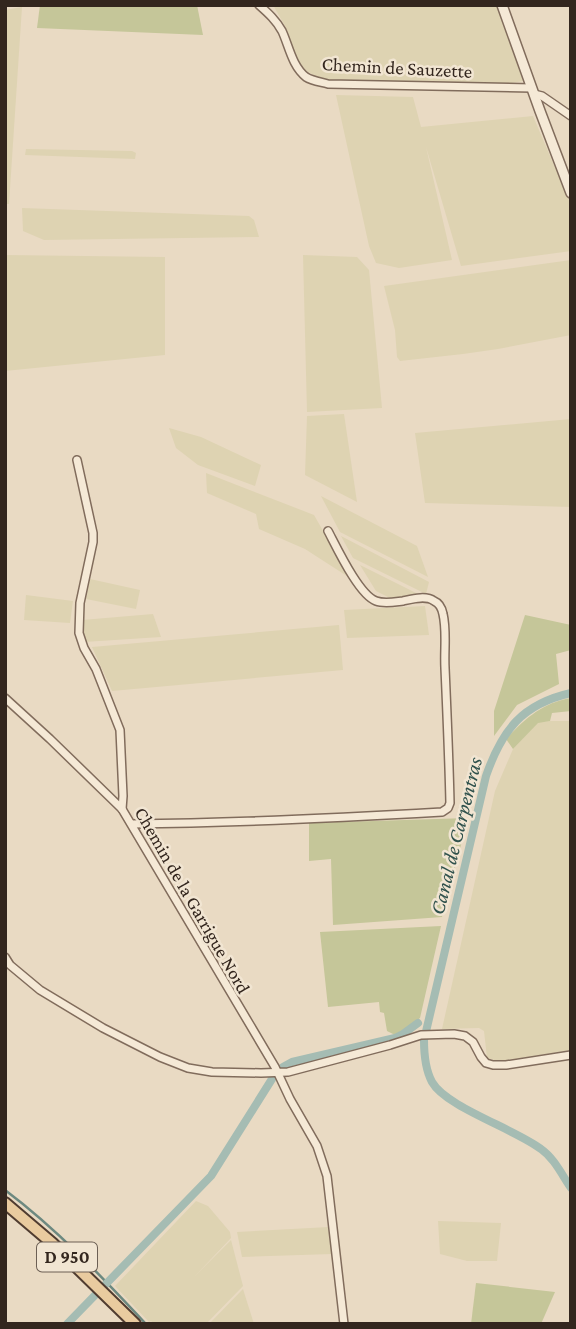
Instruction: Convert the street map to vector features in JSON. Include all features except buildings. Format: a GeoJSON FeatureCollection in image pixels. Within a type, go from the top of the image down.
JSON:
{"type":"FeatureCollection","features":[{"type":"Feature","properties":{"kind":"main road","name":"D 950"},"geometry":{"type":"LineString","coordinates":[[5,1203],[61,1252],[135,1324]]}},
{"type":"Feature","properties":{"kind":"street","name":"Chemin de Sauzette"},"geometry":{"type":"LineString","coordinates":[[259,5],[281,29],[294,63],[305,76],[314,80],[328,84],[533,91]]}},
{"type":"Feature","properties":{"kind":"street"},"geometry":{"type":"LineString","coordinates":[[502,5],[571,193]]}},
{"type":"Feature","properties":{"kind":"street"},"geometry":{"type":"LineString","coordinates":[[533,91],[571,116]]}},
{"type":"Feature","properties":{"kind":"street"},"geometry":{"type":"LineString","coordinates":[[77,460],[93,533],[80,603],[79,634],[120,730],[122,809]]}},
{"type":"Feature","properties":{"kind":"street"},"geometry":{"type":"LineString","coordinates":[[132,824],[372,816],[442,812],[448,808],[449,750],[443,612],[439,604],[426,598],[387,603],[370,598],[350,572],[327,531]]}},
{"type":"Feature","properties":{"kind":"street","name":"Chemin de la Garrigue Nord"},"geometry":{"type":"LineString","coordinates":[[5,698],[122,809],[317,1146],[327,1176],[344,1324]]}},
{"type":"Feature","properties":{"kind":"street"},"geometry":{"type":"LineString","coordinates":[[5,957],[25,978],[52,999],[160,1057],[188,1068],[212,1072],[288,1072],[421,1035],[454,1034],[465,1037],[473,1042],[486,1063],[493,1065],[571,1055]]}},
{"type":"Feature","properties":{"kind":"shaded area"},"geometry":{"type":"Polygon","coordinates":[[[273,5],[497,5],[523,81],[507,84],[332,81],[317,77],[305,70],[295,57],[285,26],[273,5]]]}},
{"type":"Feature","properties":{"kind":"shaded area"},"geometry":{"type":"Polygon","coordinates":[[[22,7],[9,204],[5,204],[5,10],[22,7]]]}},
{"type":"Feature","properties":{"kind":"shaded area"},"geometry":{"type":"Polygon","coordinates":[[[336,95],[413,97],[421,127],[533,116],[571,205],[571,251],[461,266],[426,147],[452,260],[399,268],[376,263],[369,246],[336,95]]]}},
{"type":"Feature","properties":{"kind":"shaded area"},"geometry":{"type":"Polygon","coordinates":[[[26,149],[136,153],[135,159],[25,155],[26,149]]]}},
{"type":"Feature","properties":{"kind":"shaded area"},"geometry":{"type":"Polygon","coordinates":[[[22,208],[249,216],[254,220],[259,237],[44,240],[23,231],[22,208]]]}},
{"type":"Feature","properties":{"kind":"shaded area"},"geometry":{"type":"Polygon","coordinates":[[[5,255],[165,257],[165,355],[5,371],[5,255]]]}},
{"type":"Feature","properties":{"kind":"shaded area"},"geometry":{"type":"Polygon","coordinates":[[[303,255],[357,257],[369,270],[382,408],[307,412],[303,255]]]}},
{"type":"Feature","properties":{"kind":"shaded area"},"geometry":{"type":"Polygon","coordinates":[[[571,260],[571,335],[463,354],[400,361],[397,357],[395,330],[384,286],[571,260]]]}},
{"type":"Feature","properties":{"kind":"shaded area"},"geometry":{"type":"Polygon","coordinates":[[[344,414],[357,502],[305,475],[307,416],[344,414]]]}},
{"type":"Feature","properties":{"kind":"shaded area"},"geometry":{"type":"Polygon","coordinates":[[[571,419],[571,507],[425,503],[415,433],[571,419]]]}},
{"type":"Feature","properties":{"kind":"shaded area"},"geometry":{"type":"Polygon","coordinates":[[[169,428],[201,437],[261,465],[255,486],[198,465],[176,448],[169,428]]]}},
{"type":"Feature","properties":{"kind":"shaded area"},"geometry":{"type":"Polygon","coordinates":[[[206,473],[314,515],[350,578],[305,549],[259,529],[256,514],[207,493],[206,473]]]}},
{"type":"Feature","properties":{"kind":"shaded area"},"geometry":{"type":"Polygon","coordinates":[[[321,496],[417,546],[428,577],[340,532],[321,496]]]}},
{"type":"Feature","properties":{"kind":"shaded area"},"geometry":{"type":"Polygon","coordinates":[[[341,536],[429,582],[426,594],[353,558],[341,536]]]}},
{"type":"Feature","properties":{"kind":"shaded area"},"geometry":{"type":"Polygon","coordinates":[[[360,565],[422,596],[394,600],[376,591],[360,565]]]}},
{"type":"Feature","properties":{"kind":"shaded area"},"geometry":{"type":"Polygon","coordinates":[[[90,579],[140,590],[136,609],[86,599],[90,579]]]}},
{"type":"Feature","properties":{"kind":"shaded area"},"geometry":{"type":"Polygon","coordinates":[[[26,595],[73,601],[70,623],[24,620],[26,595]]]}},
{"type":"Feature","properties":{"kind":"shaded area"},"geometry":{"type":"Polygon","coordinates":[[[425,606],[429,635],[347,638],[344,610],[425,606]]]}},
{"type":"Feature","properties":{"kind":"shaded area"},"geometry":{"type":"Polygon","coordinates":[[[153,614],[161,637],[84,642],[82,620],[153,614]]]}},
{"type":"Feature","properties":{"kind":"shaded area"},"geometry":{"type":"Polygon","coordinates":[[[339,625],[343,670],[112,691],[92,647],[339,625]]]}},
{"type":"Feature","properties":{"kind":"shaded area"},"geometry":{"type":"Polygon","coordinates":[[[571,721],[571,1050],[494,1060],[487,1058],[484,1031],[479,1028],[442,1029],[495,791],[513,749],[538,722],[571,721]]]}},
{"type":"Feature","properties":{"kind":"shaded area"},"geometry":{"type":"Polygon","coordinates":[[[196,1201],[208,1206],[230,1232],[231,1238],[195,1276],[231,1240],[243,1286],[206,1324],[154,1324],[115,1286],[196,1201]]]}},
{"type":"Feature","properties":{"kind":"shaded area"},"geometry":{"type":"Polygon","coordinates":[[[438,1221],[501,1223],[497,1261],[467,1261],[440,1254],[438,1221]]]}},
{"type":"Feature","properties":{"kind":"shaded area"},"geometry":{"type":"Polygon","coordinates":[[[329,1227],[332,1254],[242,1257],[237,1232],[329,1227]]]}},
{"type":"Feature","properties":{"kind":"shaded area"},"geometry":{"type":"Polygon","coordinates":[[[243,1289],[254,1324],[209,1324],[243,1289]]]}},
{"type":"Feature","properties":{"kind":"green space"},"geometry":{"type":"Polygon","coordinates":[[[40,5],[197,5],[203,35],[37,28],[40,5]]]}},
{"type":"Feature","properties":{"kind":"green space"},"geometry":{"type":"Polygon","coordinates":[[[525,615],[571,625],[571,650],[556,654],[559,684],[517,705],[494,736],[494,711],[525,615]]]}},
{"type":"Feature","properties":{"kind":"green space"},"geometry":{"type":"Polygon","coordinates":[[[571,698],[571,711],[552,713],[550,721],[538,723],[513,749],[506,739],[521,724],[535,712],[571,698]]]}},
{"type":"Feature","properties":{"kind":"green space"},"geometry":{"type":"Polygon","coordinates":[[[468,818],[442,917],[333,925],[331,859],[309,861],[309,823],[468,818]]]}},
{"type":"Feature","properties":{"kind":"green space"},"geometry":{"type":"Polygon","coordinates":[[[441,926],[420,1018],[397,1035],[387,1031],[379,1002],[328,1007],[320,932],[441,926]]]}},
{"type":"Feature","properties":{"kind":"green space"},"geometry":{"type":"Polygon","coordinates":[[[476,1283],[555,1292],[541,1324],[471,1324],[476,1283]]]}},
{"type":"Feature","properties":{"kind":"waterway","name":"Canal de Carpentras"},"geometry":{"type":"LineString","coordinates":[[571,693],[539,704],[516,721],[492,760],[424,1040],[428,1072],[440,1091],[466,1109],[541,1149],[554,1162],[571,1188]]}},
{"type":"Feature","properties":{"kind":"waterway","name":"Canal de Carpentras"},"geometry":{"type":"LineString","coordinates":[[283,1067],[292,1062],[395,1038],[418,1023]]}},
{"type":"Feature","properties":{"kind":"waterway","name":"Canal de Carpentras"},"geometry":{"type":"LineString","coordinates":[[67,1324],[211,1176],[272,1079]]}},
{"type":"Feature","properties":{"kind":"waterway"},"geometry":{"type":"LineString","coordinates":[[5,1190],[61,1237],[146,1324]]}}]}
